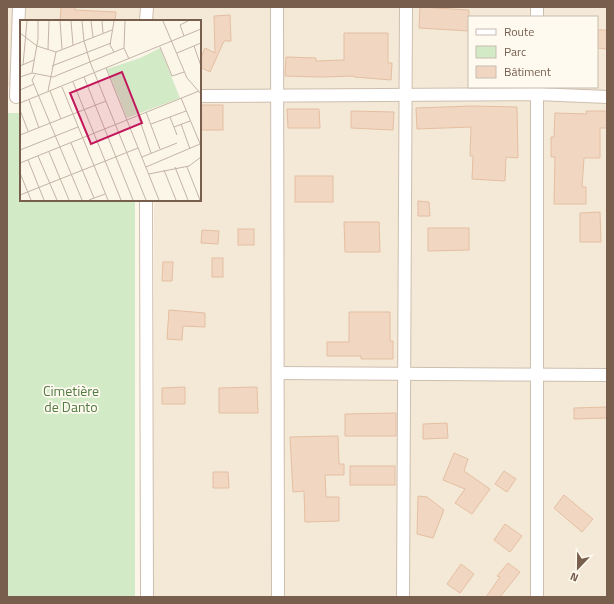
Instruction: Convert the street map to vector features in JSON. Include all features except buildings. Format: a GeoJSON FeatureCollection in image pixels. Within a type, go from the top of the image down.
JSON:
{"type":"FeatureCollection","features":[{"type":"Feature","properties":{"kind":"street"},"geometry":{"type":"LineString","coordinates":[[14,97],[19,7]]}},
{"type":"Feature","properties":{"kind":"street"},"geometry":{"type":"LineString","coordinates":[[146,7],[146,20]]}},
{"type":"Feature","properties":{"kind":"street"},"geometry":{"type":"LineString","coordinates":[[277,7],[278,597]]}},
{"type":"Feature","properties":{"kind":"street"},"geometry":{"type":"LineString","coordinates":[[403,597],[406,7]]}},
{"type":"Feature","properties":{"kind":"street"},"geometry":{"type":"LineString","coordinates":[[201,96],[406,95],[537,91],[607,97]]}},
{"type":"Feature","properties":{"kind":"street"},"geometry":{"type":"LineString","coordinates":[[537,91],[537,597]]}},
{"type":"Feature","properties":{"kind":"street"},"geometry":{"type":"LineString","coordinates":[[146,201],[147,597]]}},
{"type":"Feature","properties":{"kind":"street"},"geometry":{"type":"LineString","coordinates":[[278,373],[607,375]]}},
{"type":"Feature","properties":{"kind":"shaded area"},"geometry":{"type":"Polygon","coordinates":[[[7,7],[607,7],[607,597],[153,597],[154,201],[201,201],[201,20],[20,20],[20,86],[7,86],[7,7]]]}},
{"type":"Feature","properties":{"kind":"green space","name":"Cimetière de Danto"},"geometry":{"type":"Polygon","coordinates":[[[7,113],[20,113],[20,201],[135,201],[135,597],[7,597],[7,113]]]}}]}
